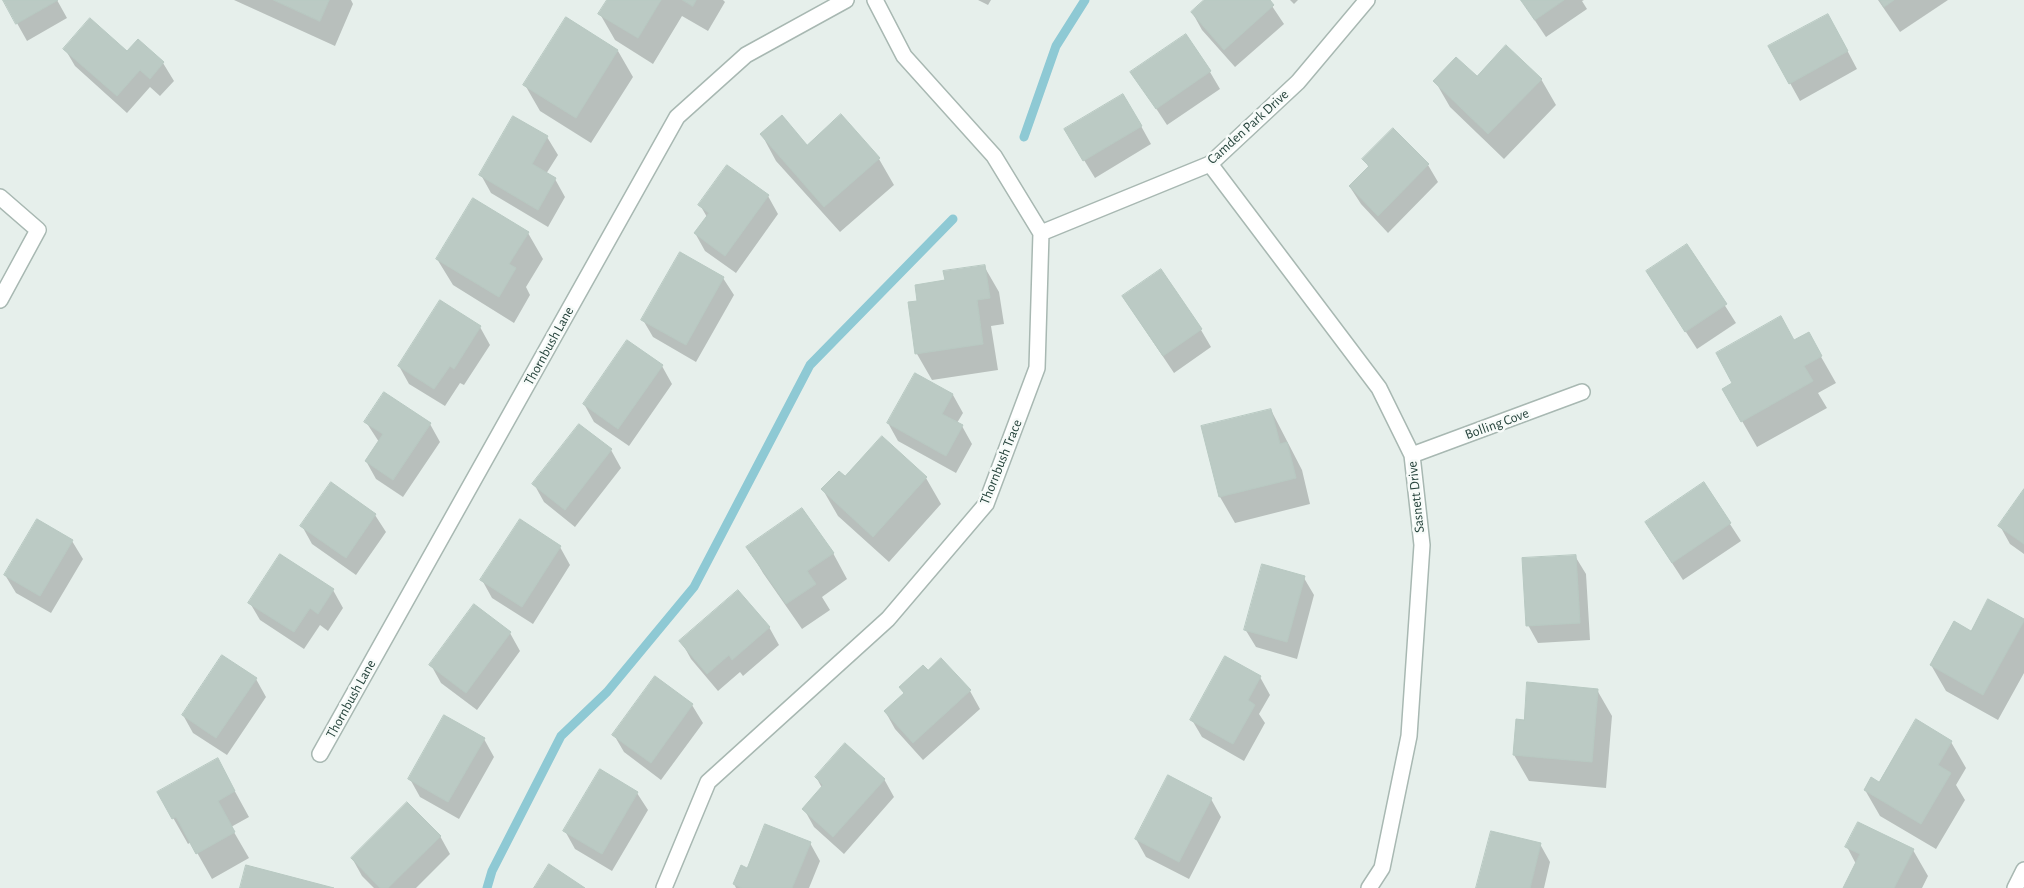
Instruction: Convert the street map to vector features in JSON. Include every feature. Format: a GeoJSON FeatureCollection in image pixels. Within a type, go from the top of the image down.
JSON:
{"type":"FeatureCollection","features":[{"type":"Feature","properties":{"kind":"street","name":"Thornbush Lane"},"geometry":{"type":"LineString","coordinates":[[320,754],[677,117],[746,55],[846,0]]}},
{"type":"Feature","properties":{"kind":"street"},"geometry":{"type":"LineString","coordinates":[[875,0],[904,56],[994,156],[1041,232]]}},
{"type":"Feature","properties":{"kind":"street","name":"Camden Park Drive"},"geometry":{"type":"LineString","coordinates":[[1041,232],[1210,164],[1298,82],[1367,0]]}},
{"type":"Feature","properties":{"kind":"street","name":"Sasnett Drive"},"geometry":{"type":"LineString","coordinates":[[1210,164],[1379,388],[1412,455],[1422,545],[1409,736],[1382,868],[1369,888]]}},
{"type":"Feature","properties":{"kind":"street"},"geometry":{"type":"LineString","coordinates":[[0,197],[38,230],[0,300]]}},
{"type":"Feature","properties":{"kind":"street","name":"Thornbush Trace"},"geometry":{"type":"LineString","coordinates":[[664,888],[708,782],[888,618],[986,504],[1037,368],[1041,232]]}},
{"type":"Feature","properties":{"kind":"street","name":"Bolling Cove"},"geometry":{"type":"LineString","coordinates":[[1412,455],[1582,392]]}},
{"type":"Feature","properties":{"kind":"street"},"geometry":{"type":"LineString","coordinates":[[2015,888],[2024,870]]}},
{"type":"Feature","properties":{"kind":"building"},"geometry":{"type":"Polygon","coordinates":[[[3,0],[58,0],[16,24],[3,0]]]}},
{"type":"Feature","properties":{"kind":"building"},"geometry":{"type":"Polygon","coordinates":[[[274,0],[329,0],[320,21],[274,0]]]}},
{"type":"Feature","properties":{"kind":"building"},"geometry":{"type":"Polygon","coordinates":[[[607,0],[661,0],[638,38],[598,14],[607,0]]]}},
{"type":"Feature","properties":{"kind":"building"},"geometry":{"type":"Polygon","coordinates":[[[683,0],[696,0],[693,6],[683,0]]]}},
{"type":"Feature","properties":{"kind":"building"},"geometry":{"type":"Polygon","coordinates":[[[1204,0],[1270,0],[1274,5],[1224,50],[1191,12],[1204,0]]]}},
{"type":"Feature","properties":{"kind":"building"},"geometry":{"type":"Polygon","coordinates":[[[1521,0],[1564,0],[1535,20],[1521,0]]]}},
{"type":"Feature","properties":{"kind":"building"},"geometry":{"type":"Polygon","coordinates":[[[1880,0],[1894,0],[1884,7],[1880,0]]]}},
{"type":"Feature","properties":{"kind":"building"},"geometry":{"type":"Polygon","coordinates":[[[1828,14],[1848,51],[1789,84],[1768,46],[1828,14]]]}},
{"type":"Feature","properties":{"kind":"building"},"geometry":{"type":"Polygon","coordinates":[[[566,17],[618,50],[576,118],[523,85],[566,17]]]}},
{"type":"Feature","properties":{"kind":"building"},"geometry":{"type":"Polygon","coordinates":[[[90,18],[127,51],[138,39],[164,62],[150,79],[140,70],[117,96],[63,49],[90,18]]]}},
{"type":"Feature","properties":{"kind":"building"},"geometry":{"type":"Polygon","coordinates":[[[1186,34],[1211,71],[1156,109],[1130,72],[1186,34]]]}},
{"type":"Feature","properties":{"kind":"building"},"geometry":{"type":"Polygon","coordinates":[[[1506,45],[1542,79],[1488,134],[1433,81],[1456,57],[1477,76],[1506,45]]]}},
{"type":"Feature","properties":{"kind":"building"},"geometry":{"type":"Polygon","coordinates":[[[1123,94],[1142,126],[1083,161],[1064,129],[1123,94]]]}},
{"type":"Feature","properties":{"kind":"building"},"geometry":{"type":"Polygon","coordinates":[[[841,114],[880,158],[824,207],[760,134],[782,115],[807,145],[841,114]]]}},
{"type":"Feature","properties":{"kind":"building"},"geometry":{"type":"Polygon","coordinates":[[[513,116],[548,136],[532,164],[556,178],[538,210],[479,175],[513,116]]]}},
{"type":"Feature","properties":{"kind":"building"},"geometry":{"type":"Polygon","coordinates":[[[1393,128],[1429,164],[1378,216],[1349,186],[1369,166],[1362,159],[1393,128]]]}},
{"type":"Feature","properties":{"kind":"building"},"geometry":{"type":"Polygon","coordinates":[[[727,165],[769,195],[725,256],[694,233],[709,213],[698,205],[727,165]]]}},
{"type":"Feature","properties":{"kind":"building"},"geometry":{"type":"Polygon","coordinates":[[[473,198],[529,232],[509,264],[516,268],[499,297],[436,259],[473,198]]]}},
{"type":"Feature","properties":{"kind":"building"},"geometry":{"type":"Polygon","coordinates":[[[1687,244],[1727,304],[1685,332],[1646,271],[1687,244]]]}},
{"type":"Feature","properties":{"kind":"building"},"geometry":{"type":"Polygon","coordinates":[[[680,252],[724,277],[686,345],[641,320],[680,252]]]}},
{"type":"Feature","properties":{"kind":"building"},"geometry":{"type":"Polygon","coordinates":[[[985,265],[990,298],[977,300],[983,344],[915,354],[908,302],[917,301],[915,285],[945,280],[943,271],[985,265]]]}},
{"type":"Feature","properties":{"kind":"building"},"geometry":{"type":"Polygon","coordinates":[[[1161,269],[1202,329],[1163,356],[1122,296],[1161,269]]]}},
{"type":"Feature","properties":{"kind":"building"},"geometry":{"type":"Polygon","coordinates":[[[440,300],[481,326],[454,369],[450,366],[434,389],[398,366],[440,300]]]}},
{"type":"Feature","properties":{"kind":"building"},"geometry":{"type":"Polygon","coordinates":[[[1781,316],[1794,340],[1809,332],[1822,356],[1804,366],[1813,381],[1741,422],[1722,389],[1732,383],[1716,353],[1781,316]]]}},
{"type":"Feature","properties":{"kind":"building"},"geometry":{"type":"Polygon","coordinates":[[[627,340],[663,365],[618,429],[583,404],[627,340]]]}},
{"type":"Feature","properties":{"kind":"building"},"geometry":{"type":"Polygon","coordinates":[[[915,373],[953,394],[942,414],[963,425],[946,456],[887,423],[915,373]]]}},
{"type":"Feature","properties":{"kind":"building"},"geometry":{"type":"Polygon","coordinates":[[[384,392],[431,423],[393,480],[365,461],[383,434],[364,422],[384,392]]]}},
{"type":"Feature","properties":{"kind":"building"},"geometry":{"type":"Polygon","coordinates":[[[1271,409],[1280,444],[1287,442],[1296,478],[1219,497],[1201,426],[1271,409]]]}},
{"type":"Feature","properties":{"kind":"building"},"geometry":{"type":"Polygon","coordinates":[[[579,424],[612,449],[565,510],[532,484],[579,424]]]}},
{"type":"Feature","properties":{"kind":"building"},"geometry":{"type":"Polygon","coordinates":[[[882,436],[927,477],[873,537],[821,489],[839,471],[845,476],[882,436]]]}},
{"type":"Feature","properties":{"kind":"building"},"geometry":{"type":"Polygon","coordinates":[[[331,482],[376,514],[346,558],[300,526],[331,482]]]}},
{"type":"Feature","properties":{"kind":"building"},"geometry":{"type":"Polygon","coordinates":[[[1704,482],[1731,523],[1672,563],[1645,522],[1704,482]]]}},
{"type":"Feature","properties":{"kind":"building"},"geometry":{"type":"Polygon","coordinates":[[[2024,489],[2024,544],[1998,526],[2024,489]]]}},
{"type":"Feature","properties":{"kind":"building"},"geometry":{"type":"Polygon","coordinates":[[[802,508],[834,553],[807,571],[816,584],[786,604],[746,547],[802,508]]]}},
{"type":"Feature","properties":{"kind":"building"},"geometry":{"type":"Polygon","coordinates":[[[37,519],[73,540],[40,596],[4,575],[37,519]]]}},
{"type":"Feature","properties":{"kind":"building"},"geometry":{"type":"Polygon","coordinates":[[[520,519],[561,546],[522,607],[480,580],[520,519]]]}},
{"type":"Feature","properties":{"kind":"building"},"geometry":{"type":"Polygon","coordinates":[[[280,554],[334,589],[318,614],[310,608],[294,632],[248,603],[280,554]]]}},
{"type":"Feature","properties":{"kind":"building"},"geometry":{"type":"Polygon","coordinates":[[[1576,555],[1580,623],[1526,626],[1522,558],[1576,555]]]}},
{"type":"Feature","properties":{"kind":"building"},"geometry":{"type":"Polygon","coordinates":[[[1262,564],[1305,576],[1287,642],[1244,630],[1262,564]]]}},
{"type":"Feature","properties":{"kind":"building"},"geometry":{"type":"Polygon","coordinates":[[[738,590],[770,627],[732,660],[729,655],[707,674],[679,641],[738,590]]]}},
{"type":"Feature","properties":{"kind":"building"},"geometry":{"type":"Polygon","coordinates":[[[1988,599],[2024,619],[2024,621],[1983,695],[1930,665],[1954,621],[1971,631],[1988,599]]]}},
{"type":"Feature","properties":{"kind":"building"},"geometry":{"type":"Polygon","coordinates":[[[474,604],[511,632],[466,693],[429,665],[474,604]]]}},
{"type":"Feature","properties":{"kind":"building"},"geometry":{"type":"Polygon","coordinates":[[[222,655],[257,678],[216,738],[182,715],[222,655]]]}},
{"type":"Feature","properties":{"kind":"building"},"geometry":{"type":"Polygon","coordinates":[[[1225,656],[1261,676],[1248,700],[1255,705],[1233,744],[1190,720],[1225,656]]]}},
{"type":"Feature","properties":{"kind":"building"},"geometry":{"type":"Polygon","coordinates":[[[941,658],[971,690],[913,743],[884,711],[904,693],[899,687],[923,665],[928,670],[941,658]]]}},
{"type":"Feature","properties":{"kind":"building"},"geometry":{"type":"Polygon","coordinates":[[[655,676],[693,704],[651,763],[612,735],[655,676]]]}},
{"type":"Feature","properties":{"kind":"building"},"geometry":{"type":"Polygon","coordinates":[[[1527,682],[1598,689],[1592,762],[1513,755],[1516,719],[1524,720],[1527,682]]]}},
{"type":"Feature","properties":{"kind":"building"},"geometry":{"type":"Polygon","coordinates":[[[444,715],[485,738],[448,802],[408,779],[444,715]]]}},
{"type":"Feature","properties":{"kind":"building"},"geometry":{"type":"Polygon","coordinates":[[[1916,719],[1952,741],[1938,765],[1951,773],[1921,824],[1864,790],[1871,777],[1879,782],[1916,719]]]}},
{"type":"Feature","properties":{"kind":"building"},"geometry":{"type":"Polygon","coordinates":[[[845,743],[885,779],[833,837],[802,809],[823,785],[815,777],[845,743]]]}},
{"type":"Feature","properties":{"kind":"building"},"geometry":{"type":"Polygon","coordinates":[[[218,758],[235,791],[218,801],[235,832],[196,854],[176,817],[172,819],[157,792],[218,758]]]}},
{"type":"Feature","properties":{"kind":"building"},"geometry":{"type":"Polygon","coordinates":[[[600,769],[638,792],[602,854],[563,831],[600,769]]]}},
{"type":"Feature","properties":{"kind":"building"},"geometry":{"type":"Polygon","coordinates":[[[1168,775],[1212,798],[1179,862],[1135,839],[1168,775]]]}},
{"type":"Feature","properties":{"kind":"building"},"geometry":{"type":"Polygon","coordinates":[[[407,802],[441,836],[388,888],[380,888],[351,858],[407,802]]]}},
{"type":"Feature","properties":{"kind":"building"},"geometry":{"type":"Polygon","coordinates":[[[1858,822],[1914,849],[1894,888],[1843,888],[1860,854],[1845,847],[1858,822]]]}},
{"type":"Feature","properties":{"kind":"building"},"geometry":{"type":"Polygon","coordinates":[[[765,824],[811,842],[792,888],[742,888],[733,884],[741,865],[747,868],[765,824]]]}},
{"type":"Feature","properties":{"kind":"building"},"geometry":{"type":"Polygon","coordinates":[[[1491,831],[1541,843],[1530,888],[1476,888],[1491,831]]]}},
{"type":"Feature","properties":{"kind":"building"},"geometry":{"type":"Polygon","coordinates":[[[549,864],[585,888],[534,888],[549,864]]]}},
{"type":"Feature","properties":{"kind":"building"},"geometry":{"type":"Polygon","coordinates":[[[246,865],[334,888],[240,888],[246,865]]]}},
{"type":"Feature","properties":{"kind":"waterway"},"geometry":{"type":"LineString","coordinates":[[1024,137],[1056,46],[1085,0]]}},
{"type":"Feature","properties":{"kind":"waterway"},"geometry":{"type":"LineString","coordinates":[[487,888],[492,871],[561,736],[607,692],[694,587],[810,365],[953,219]]}}]}
